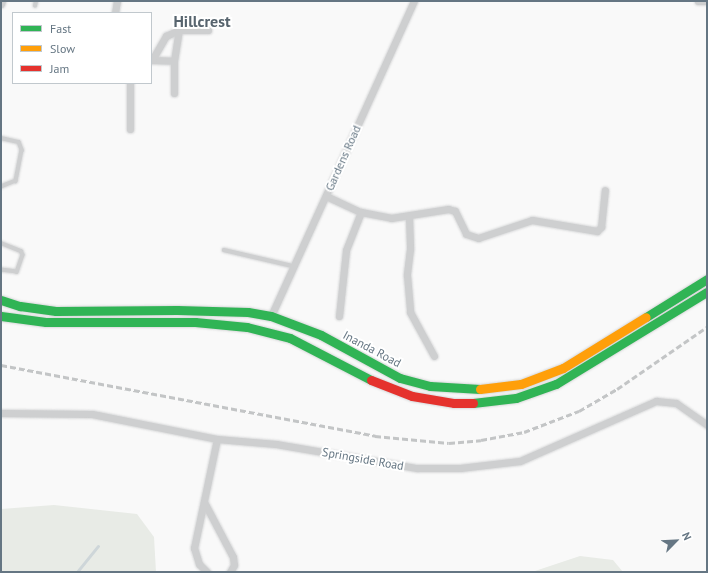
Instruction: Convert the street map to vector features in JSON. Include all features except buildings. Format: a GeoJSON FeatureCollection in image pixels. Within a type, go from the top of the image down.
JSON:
{"type":"FeatureCollection","features":[{"type":"Feature","properties":{"kind":"main road","name":"Inanda Road"},"geometry":{"type":"LineString","coordinates":[[1,300],[25,307],[56,311],[185,310],[248,312],[271,316],[321,335],[400,378],[452,390],[494,389],[534,381],[563,368],[707,279]]}},
{"type":"Feature","properties":{"kind":"main road"},"geometry":{"type":"LineString","coordinates":[[1,316],[46,322],[194,322],[247,327],[290,338],[385,387],[412,396],[454,403],[483,403],[516,398],[556,384],[707,292]]}},
{"type":"Feature","properties":{"kind":"street"},"geometry":{"type":"LineString","coordinates":[[115,12],[117,1]]}},
{"type":"Feature","properties":{"kind":"street","name":"Gardens Road"},"geometry":{"type":"LineString","coordinates":[[271,316],[414,1]]}},
{"type":"Feature","properties":{"kind":"street"},"geometry":{"type":"LineString","coordinates":[[698,1],[707,2]]}},
{"type":"Feature","properties":{"kind":"street"},"geometry":{"type":"LineString","coordinates":[[174,93],[174,62],[178,30]]}},
{"type":"Feature","properties":{"kind":"street"},"geometry":{"type":"LineString","coordinates":[[174,62],[152,60],[163,38],[178,30],[208,30]]}},
{"type":"Feature","properties":{"kind":"street"},"geometry":{"type":"LineString","coordinates":[[130,84],[130,129]]}},
{"type":"Feature","properties":{"kind":"street"},"geometry":{"type":"LineString","coordinates":[[326,196],[361,212],[391,218],[409,217],[448,209],[455,211],[466,234],[478,238],[532,220],[597,231],[601,227],[605,190]]}},
{"type":"Feature","properties":{"kind":"street"},"geometry":{"type":"LineString","coordinates":[[339,316],[346,250],[361,212]]}},
{"type":"Feature","properties":{"kind":"street"},"geometry":{"type":"LineString","coordinates":[[409,217],[410,249],[407,275],[410,312],[434,356]]}},
{"type":"Feature","properties":{"kind":"street","name":"Springside Road"},"geometry":{"type":"LineString","coordinates":[[1,413],[92,414],[217,439],[276,444],[403,467],[460,468],[520,461],[656,401],[676,403],[707,425]]}},
{"type":"Feature","properties":{"kind":"street"},"geometry":{"type":"LineString","coordinates":[[204,571],[194,548],[217,439]]}},
{"type":"Feature","properties":{"kind":"street"},"geometry":{"type":"LineString","coordinates":[[204,502],[233,557],[234,565],[230,572]]}},
{"type":"Feature","properties":{"kind":"lane"},"geometry":{"type":"LineString","coordinates":[[35,6],[36,1]]}},
{"type":"Feature","properties":{"kind":"lane"},"geometry":{"type":"LineString","coordinates":[[1,138],[19,142],[22,150],[16,181],[1,187]]}},
{"type":"Feature","properties":{"kind":"lane"},"geometry":{"type":"LineString","coordinates":[[1,243],[21,251],[23,255],[17,272],[1,270]]}},
{"type":"Feature","properties":{"kind":"lane"},"geometry":{"type":"LineString","coordinates":[[224,250],[293,266]]}},
{"type":"Feature","properties":{"kind":"shaded area"},"geometry":{"type":"Polygon","coordinates":[[[54,505],[137,514],[154,537],[156,572],[1,572],[1,509],[54,505]]]}},
{"type":"Feature","properties":{"kind":"shaded area"},"geometry":{"type":"Polygon","coordinates":[[[580,556],[613,560],[623,572],[532,572],[580,556]]]}},
{"type":"Feature","properties":{"kind":"waterway"},"geometry":{"type":"LineString","coordinates":[[77,572],[98,546]]}},
{"type":"Feature","properties":{"kind":"railway"},"geometry":{"type":"LineString","coordinates":[[1,365],[375,436],[449,443],[481,440],[524,432],[579,411],[617,389],[707,327]]}},
{"type":"Feature","properties":{"kind":"traffic: fast"},"geometry":{"type":"LineString","coordinates":[[646,317],[707,279]]}},
{"type":"Feature","properties":{"kind":"traffic: fast"},"geometry":{"type":"LineString","coordinates":[[473,403],[516,398],[556,384],[707,292]]}},
{"type":"Feature","properties":{"kind":"traffic: fast"},"geometry":{"type":"LineString","coordinates":[[1,300],[20,306],[56,311],[177,310],[248,312],[271,316],[321,335],[400,378],[430,386],[480,389]]}},
{"type":"Feature","properties":{"kind":"traffic: fast"},"geometry":{"type":"LineString","coordinates":[[1,316],[46,322],[195,322],[247,327],[290,338],[371,380]]}},
{"type":"Feature","properties":{"kind":"traffic: slow"},"geometry":{"type":"LineString","coordinates":[[480,389],[521,384],[563,368],[646,317]]}},
{"type":"Feature","properties":{"kind":"traffic: jam"},"geometry":{"type":"LineString","coordinates":[[371,380],[412,396],[454,403],[473,403]]}},
{"type":"Feature","properties":{"kind":"district","name":"Hillcrest"},"geometry":{"type":"Point","coordinates":[202,21]}}]}
